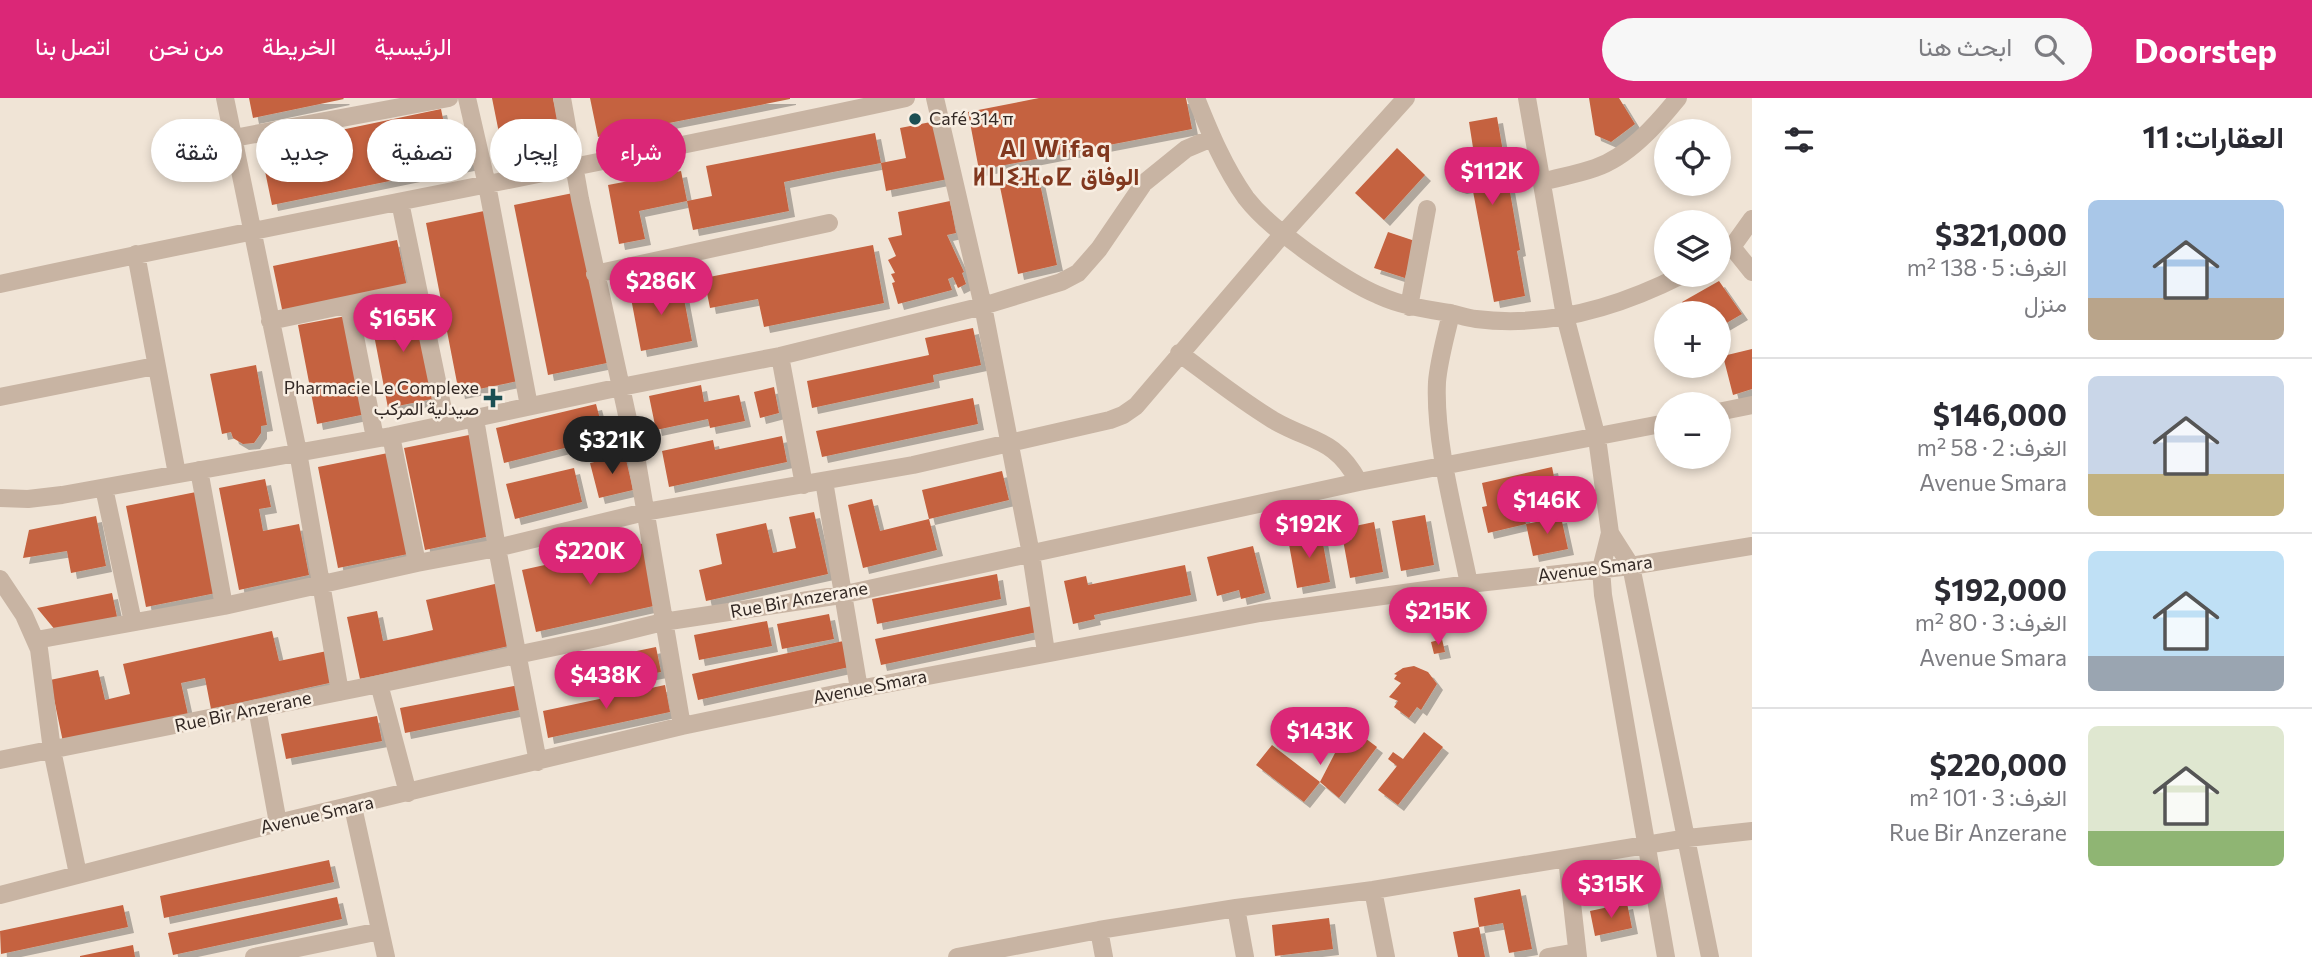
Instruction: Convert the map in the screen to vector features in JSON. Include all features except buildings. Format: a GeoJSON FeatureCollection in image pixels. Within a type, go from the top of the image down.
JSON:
{"type":"FeatureCollection","features":[{"type":"Feature","properties":{"kind":"street"},"geometry":{"type":"LineString","coordinates":[[225,98],[230,119]]}},
{"type":"Feature","properties":{"kind":"street"},"geometry":{"type":"LineString","coordinates":[[242,137],[449,98]]}},
{"type":"Feature","properties":{"kind":"street"},"geometry":{"type":"LineString","coordinates":[[467,98],[529,406]]}},
{"type":"Feature","properties":{"kind":"street"},"geometry":{"type":"LineString","coordinates":[[562,98],[566,119]]}},
{"type":"Feature","properties":{"kind":"street"},"geometry":{"type":"LineString","coordinates":[[582,166],[906,98]]}},
{"type":"Feature","properties":{"kind":"street"},"geometry":{"type":"LineString","coordinates":[[935,98],[983,306],[1031,554],[1046,652]]}},
{"type":"Feature","properties":{"kind":"street"},"geometry":{"type":"LineString","coordinates":[[1196,98],[1227,169],[1246,198],[1282,235],[1331,270],[1377,295],[1409,307],[1488,319],[1522,320],[1565,316],[1617,303],[1659,287]]}},
{"type":"Feature","properties":{"kind":"street"},"geometry":{"type":"LineString","coordinates":[[36,640],[225,606],[497,548],[645,512],[804,485],[1110,421],[1136,406],[1282,235],[1406,98]]}},
{"type":"Feature","properties":{"kind":"street"},"geometry":{"type":"LineString","coordinates":[[1527,98],[1565,316],[1597,438],[1610,533],[1601,569],[1605,608],[1666,957]]}},
{"type":"Feature","properties":{"kind":"street"},"geometry":{"type":"LineString","coordinates":[[1542,182],[1598,168],[1628,150],[1678,98]]}},
{"type":"Feature","properties":{"kind":"street"},"geometry":{"type":"LineString","coordinates":[[0,498],[28,499],[104,488],[383,437],[780,356],[983,306],[1061,282],[1078,273],[1099,249],[1144,183],[1186,149],[1212,138]]}},
{"type":"Feature","properties":{"kind":"street"},"geometry":{"type":"LineString","coordinates":[[242,179],[299,452],[341,692]]}},
{"type":"Feature","properties":{"kind":"street"},"geometry":{"type":"LineString","coordinates":[[0,284],[252,230],[501,182]]}},
{"type":"Feature","properties":{"kind":"street"},"geometry":{"type":"LineString","coordinates":[[578,182],[645,512],[682,726]]}},
{"type":"Feature","properties":{"kind":"street"},"geometry":{"type":"LineString","coordinates":[[400,202],[446,424]]}},
{"type":"Feature","properties":{"kind":"street"},"geometry":{"type":"LineString","coordinates":[[1409,307],[1427,209]]}},
{"type":"Feature","properties":{"kind":"street"},"geometry":{"type":"LineString","coordinates":[[1731,244],[1752,219]]}},
{"type":"Feature","properties":{"kind":"street"},"geometry":{"type":"LineString","coordinates":[[596,274],[829,223]]}},
{"type":"Feature","properties":{"kind":"street"},"geometry":{"type":"LineString","coordinates":[[136,254],[177,474]]}},
{"type":"Feature","properties":{"kind":"street"},"geometry":{"type":"LineString","coordinates":[[1731,256],[1752,272]]}},
{"type":"Feature","properties":{"kind":"street"},"geometry":{"type":"LineString","coordinates":[[270,321],[417,290]]}},
{"type":"Feature","properties":{"kind":"street"},"geometry":{"type":"LineString","coordinates":[[349,306],[417,563]]}},
{"type":"Feature","properties":{"kind":"street"},"geometry":{"type":"LineString","coordinates":[[1451,313],[1438,378],[1439,424],[1469,584]]}},
{"type":"Feature","properties":{"kind":"street"},"geometry":{"type":"LineString","coordinates":[[1179,353],[1274,421],[1338,452],[1359,482]]}},
{"type":"Feature","properties":{"kind":"street"},"geometry":{"type":"LineString","coordinates":[[780,356],[804,485]]}},
{"type":"Feature","properties":{"kind":"street"},"geometry":{"type":"LineString","coordinates":[[0,397],[155,366]]}},
{"type":"Feature","properties":{"kind":"street"},"geometry":{"type":"LineString","coordinates":[[1731,409],[1752,405]]}},
{"type":"Feature","properties":{"kind":"street"},"geometry":{"type":"LineString","coordinates":[[475,419],[538,762]]}},
{"type":"Feature","properties":{"kind":"street","name":"Rue Bir Anzerane"},"geometry":{"type":"LineString","coordinates":[[0,760],[341,692],[663,622],[841,595],[1359,482],[1654,426]]}},
{"type":"Feature","properties":{"kind":"street"},"geometry":{"type":"LineString","coordinates":[[199,470],[225,606]]}},
{"type":"Feature","properties":{"kind":"street"},"geometry":{"type":"LineString","coordinates":[[824,481],[841,595],[859,689]]}},
{"type":"Feature","properties":{"kind":"street"},"geometry":{"type":"LineString","coordinates":[[104,488],[133,622]]}},
{"type":"Feature","properties":{"kind":"street"},"geometry":{"type":"LineString","coordinates":[[1610,533],[1631,566],[1710,957]]}},
{"type":"Feature","properties":{"kind":"street","name":"Avenue Smara"},"geometry":{"type":"LineString","coordinates":[[0,895],[278,823],[682,726],[859,689],[1260,613],[1469,584],[1631,566],[1752,546]]}},
{"type":"Feature","properties":{"kind":"street"},"geometry":{"type":"LineString","coordinates":[[0,579],[24,615],[36,640],[52,750],[78,874]]}},
{"type":"Feature","properties":{"kind":"street"},"geometry":{"type":"LineString","coordinates":[[379,684],[408,793]]}},
{"type":"Feature","properties":{"kind":"street"},"geometry":{"type":"LineString","coordinates":[[257,708],[278,823]]}},
{"type":"Feature","properties":{"kind":"street"},"geometry":{"type":"LineString","coordinates":[[353,807],[386,957]]}},
{"type":"Feature","properties":{"kind":"street"},"geometry":{"type":"LineString","coordinates":[[957,957],[1236,908],[1373,890],[1688,838],[1752,831]]}},
{"type":"Feature","properties":{"kind":"street"},"geometry":{"type":"LineString","coordinates":[[1548,957],[1577,955],[1567,858]]}},
{"type":"Feature","properties":{"kind":"street"},"geometry":{"type":"LineString","coordinates":[[1373,890],[1386,957]]}},
{"type":"Feature","properties":{"kind":"street"},"geometry":{"type":"LineString","coordinates":[[1236,908],[1245,957]]}},
{"type":"Feature","properties":{"kind":"street"},"geometry":{"type":"LineString","coordinates":[[1099,930],[1104,957]]}},
{"type":"Feature","properties":{"kind":"street"},"geometry":{"type":"LineString","coordinates":[[254,957],[380,931]]}},
{"type":"Feature","properties":{"kind":"place","name":"Café 314 π"},"geometry":{"type":"Point","coordinates":[915,119]}},
{"type":"Feature","properties":{"kind":"place","name":"Pharmacie Le Complexe صيدلية المركب"},"geometry":{"type":"Point","coordinates":[493,398]}},
{"type":"Feature","properties":{"kind":"district","name":"Al Wifaq ⵍⵡⵉⴼⴰⵇ الوفاق"},"geometry":{"type":"Point","coordinates":[1056,163]}}]}
